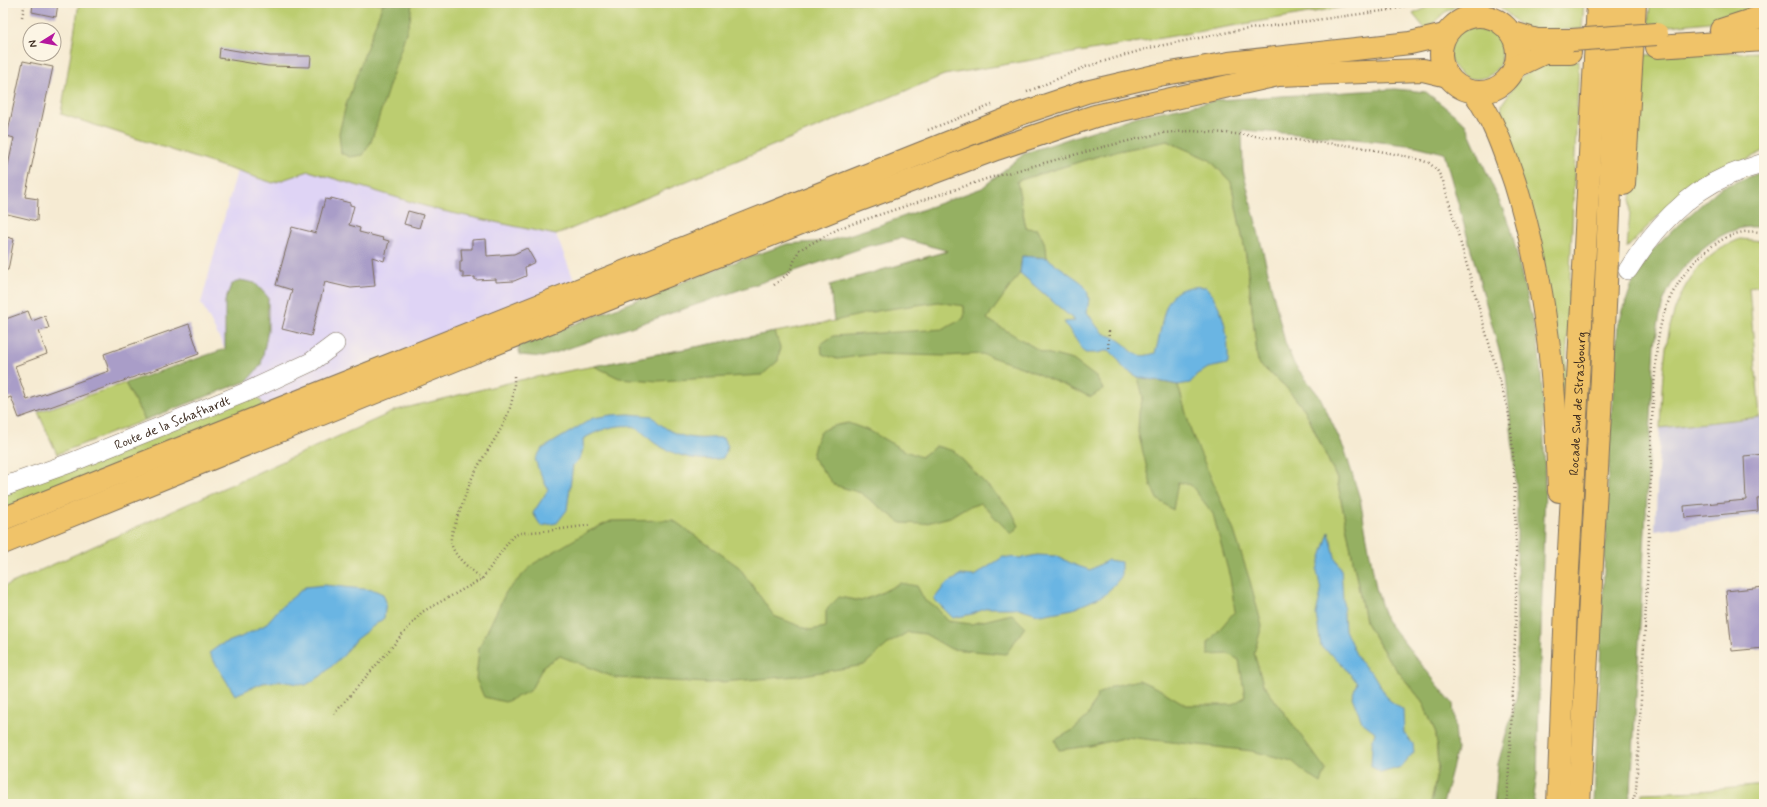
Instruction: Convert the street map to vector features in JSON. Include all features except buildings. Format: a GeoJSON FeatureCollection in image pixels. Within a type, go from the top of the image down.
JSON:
{"type":"FeatureCollection","features":[{"type":"Feature","properties":{"kind":"main road","name":"Rocade Sud de Strasbourg"},"geometry":{"type":"LineString","coordinates":[[1558,804],[1566,607],[1598,3]]}},
{"type":"Feature","properties":{"kind":"main road","name":"Rocade Sud de Strasbourg"},"geometry":{"type":"LineString","coordinates":[[1579,804],[1602,376],[1618,3]]}},
{"type":"Feature","properties":{"kind":"main road"},"geometry":{"type":"LineString","coordinates":[[1602,376],[1616,281],[1624,188],[1635,8]]}},
{"type":"Feature","properties":{"kind":"main road"},"geometry":{"type":"LineString","coordinates":[[1474,10],[1499,22],[1510,32],[1515,43],[1517,55],[1515,67],[1511,75],[1499,86],[1491,90],[1474,92],[1460,87],[1448,76],[1442,63],[1441,49],[1445,35],[1452,26],[1474,10]]}},
{"type":"Feature","properties":{"kind":"main road"},"geometry":{"type":"LineString","coordinates":[[1722,30],[1764,16]]}},
{"type":"Feature","properties":{"kind":"main road"},"geometry":{"type":"LineString","coordinates":[[1657,41],[1722,30],[1764,27]]}},
{"type":"Feature","properties":{"kind":"main road"},"geometry":{"type":"LineString","coordinates":[[1510,32],[1537,40],[1572,46]]}},
{"type":"Feature","properties":{"kind":"main road"},"geometry":{"type":"LineString","coordinates":[[3,519],[1013,117],[1086,92],[1159,75],[1228,63],[1410,43],[1445,35]]}},
{"type":"Feature","properties":{"kind":"main road"},"geometry":{"type":"LineString","coordinates":[[1515,67],[1544,53],[1572,46],[1657,41],[1764,40]]}},
{"type":"Feature","properties":{"kind":"main road"},"geometry":{"type":"LineString","coordinates":[[3,543],[472,353],[871,196],[996,149],[1095,116],[1278,75],[1423,70],[1448,76]]}},
{"type":"Feature","properties":{"kind":"main road"},"geometry":{"type":"LineString","coordinates":[[1474,92],[1486,108],[1509,166],[1526,217],[1538,270],[1547,321],[1557,431],[1560,530],[1566,607]]}},
{"type":"Feature","properties":{"kind":"street"},"geometry":{"type":"LineString","coordinates":[[1628,270],[1645,242],[1671,214],[1699,192],[1729,175],[1764,162]]}},
{"type":"Feature","properties":{"kind":"street","name":"Route de la Schafhardt"},"geometry":{"type":"LineString","coordinates":[[3,488],[70,463],[244,393],[311,362],[335,344]]}},
{"type":"Feature","properties":{"kind":"path"},"geometry":{"type":"LineString","coordinates":[[22,17],[25,3]]}},
{"type":"Feature","properties":{"kind":"path"},"geometry":{"type":"LineString","coordinates":[[774,285],[789,273],[799,250],[840,228],[989,178],[1103,147],[1162,133],[1191,131],[1219,132],[1355,146],[1414,158],[1433,167],[1437,170],[1443,181],[1508,410],[1512,431],[1517,554],[1514,680],[1507,804]]}},
{"type":"Feature","properties":{"kind":"path"},"geometry":{"type":"LineString","coordinates":[[1632,804],[1636,791],[1649,538],[1653,394],[1660,328],[1667,305],[1678,283],[1691,266],[1713,245],[1731,235],[1746,231],[1764,233]]}},
{"type":"Feature","properties":{"kind":"path"},"geometry":{"type":"LineString","coordinates":[[1108,352],[1109,329]]}},
{"type":"Feature","properties":{"kind":"path"},"geometry":{"type":"LineString","coordinates":[[482,579],[454,550],[451,540],[472,479],[508,416],[513,398],[514,375]]}},
{"type":"Feature","properties":{"kind":"path"},"geometry":{"type":"LineString","coordinates":[[334,714],[422,612],[482,579],[512,537],[520,533],[591,525]]}},
{"type":"Feature","properties":{"kind":"shaded area"},"geometry":{"type":"Polygon","coordinates":[[[237,171],[273,183],[309,171],[556,235],[576,285],[264,405],[225,349],[201,303],[237,171]]]}},
{"type":"Feature","properties":{"kind":"shaded area"},"geometry":{"type":"Polygon","coordinates":[[[1764,417],[1764,514],[1655,531],[1660,428],[1764,417]]]}},
{"type":"Feature","properties":{"kind":"green space"},"geometry":{"type":"Polygon","coordinates":[[[79,3],[1367,3],[944,75],[556,235],[438,210],[309,171],[273,183],[61,114],[79,3]]]}},
{"type":"Feature","properties":{"kind":"green space"},"geometry":{"type":"Polygon","coordinates":[[[383,3],[412,3],[410,20],[371,142],[363,155],[350,157],[341,153],[339,133],[346,105],[383,3]]]}},
{"type":"Feature","properties":{"kind":"green space"},"geometry":{"type":"Polygon","coordinates":[[[1431,3],[1461,3],[1444,13],[1426,30],[1413,14],[1426,8],[1431,3]]]}},
{"type":"Feature","properties":{"kind":"green space"},"geometry":{"type":"Polygon","coordinates":[[[1496,3],[1584,3],[1582,29],[1526,31],[1496,3]]]}},
{"type":"Feature","properties":{"kind":"green space"},"geometry":{"type":"Polygon","coordinates":[[[1650,3],[1764,3],[1764,12],[1692,24],[1648,28],[1650,3]]]}},
{"type":"Feature","properties":{"kind":"green space"},"geometry":{"type":"Polygon","coordinates":[[[1476,27],[1486,29],[1494,35],[1500,43],[1502,53],[1500,63],[1494,71],[1486,77],[1476,79],[1466,77],[1458,71],[1452,63],[1450,53],[1452,43],[1458,35],[1466,29],[1476,27]]]}},
{"type":"Feature","properties":{"kind":"green space"},"geometry":{"type":"Polygon","coordinates":[[[1764,52],[1764,151],[1694,185],[1652,222],[1627,248],[1643,55],[1764,52]]]}},
{"type":"Feature","properties":{"kind":"green space"},"geometry":{"type":"Polygon","coordinates":[[[1579,60],[1564,417],[1508,135],[1501,114],[1502,104],[1520,77],[1543,64],[1579,60]]]}},
{"type":"Feature","properties":{"kind":"green space"},"geometry":{"type":"Polygon","coordinates":[[[1395,89],[1426,92],[1465,123],[1511,228],[1539,350],[1543,398],[1545,485],[1537,774],[1533,804],[1494,804],[1498,764],[1517,695],[1517,493],[1506,375],[1444,153],[1416,146],[1337,137],[1242,130],[1243,170],[1285,342],[1294,364],[1320,397],[1345,451],[1360,499],[1376,588],[1386,620],[1453,704],[1457,750],[1443,804],[1431,804],[1438,767],[1436,733],[1422,701],[1389,660],[1365,621],[1337,479],[1305,410],[1285,386],[1258,363],[1246,255],[1231,182],[1210,160],[1167,141],[1108,153],[1017,181],[1026,228],[1038,229],[1046,246],[1047,258],[1022,256],[1020,273],[987,319],[1042,352],[1073,360],[1096,377],[1103,389],[1091,397],[1021,367],[982,354],[946,356],[875,354],[837,359],[822,354],[821,344],[833,336],[944,329],[964,318],[964,306],[938,302],[882,310],[834,321],[830,285],[948,251],[901,238],[868,246],[543,357],[520,355],[518,346],[724,266],[787,244],[829,241],[880,225],[982,188],[1025,153],[1138,116],[1218,100],[1395,89]]]}},
{"type":"Feature","properties":{"kind":"green space"},"geometry":{"type":"Polygon","coordinates":[[[1167,141],[1210,160],[1231,182],[1246,255],[1258,363],[1285,386],[1305,410],[1337,479],[1365,621],[1389,660],[1422,701],[1436,733],[1438,767],[1431,804],[3,804],[3,587],[397,410],[520,380],[834,321],[830,285],[1026,228],[1016,181],[1108,153],[1167,141]]]}},
{"type":"Feature","properties":{"kind":"green space"},"geometry":{"type":"Polygon","coordinates":[[[1764,171],[1764,228],[1750,227],[1735,230],[1721,236],[1707,245],[1683,268],[1667,293],[1663,305],[1655,344],[1631,792],[1627,804],[1594,804],[1610,431],[1618,325],[1632,284],[1649,254],[1675,228],[1720,188],[1764,171]]]}},
{"type":"Feature","properties":{"kind":"green space"},"geometry":{"type":"Polygon","coordinates":[[[1740,239],[1764,241],[1764,285],[1749,287],[1760,417],[1660,428],[1663,373],[1667,345],[1672,318],[1681,294],[1695,272],[1714,253],[1740,239]]]}},
{"type":"Feature","properties":{"kind":"green space"},"geometry":{"type":"Polygon","coordinates":[[[240,280],[255,283],[268,297],[268,330],[261,365],[247,381],[145,420],[125,383],[225,349],[225,301],[231,285],[240,280]]]}},
{"type":"Feature","properties":{"kind":"green space"},"geometry":{"type":"Polygon","coordinates":[[[775,332],[780,347],[778,361],[762,375],[658,381],[619,378],[594,366],[775,332]]]}},
{"type":"Feature","properties":{"kind":"green space"},"geometry":{"type":"Polygon","coordinates":[[[1138,377],[1178,385],[1192,434],[1234,531],[1250,581],[1262,626],[1254,653],[1263,684],[1326,770],[1321,783],[1307,774],[1292,761],[1252,751],[1127,737],[1090,746],[1059,750],[1055,740],[1073,730],[1088,716],[1098,694],[1113,686],[1139,680],[1161,690],[1186,705],[1231,705],[1245,697],[1239,660],[1228,654],[1208,655],[1208,643],[1235,611],[1230,578],[1213,514],[1191,485],[1178,482],[1173,510],[1157,499],[1151,485],[1138,432],[1139,412],[1143,397],[1138,377]]]}},
{"type":"Feature","properties":{"kind":"green space"},"geometry":{"type":"Polygon","coordinates":[[[125,383],[145,420],[57,454],[38,412],[125,383]]]}},
{"type":"Feature","properties":{"kind":"green space"},"geometry":{"type":"Polygon","coordinates":[[[256,395],[264,405],[3,513],[3,493],[256,395]]]}},
{"type":"Feature","properties":{"kind":"green space"},"geometry":{"type":"Polygon","coordinates":[[[848,423],[870,431],[903,450],[921,457],[936,446],[954,451],[1011,510],[1019,526],[1011,534],[981,503],[963,509],[950,517],[923,524],[901,523],[861,493],[834,485],[812,457],[816,440],[822,431],[848,423]]]}},
{"type":"Feature","properties":{"kind":"green space"},"geometry":{"type":"Polygon","coordinates":[[[673,520],[739,567],[774,616],[810,630],[826,627],[826,610],[839,597],[861,601],[900,583],[917,586],[925,601],[935,606],[948,621],[971,624],[1012,614],[1025,627],[1006,654],[951,649],[925,634],[908,632],[888,644],[864,665],[797,676],[708,683],[616,678],[560,656],[544,665],[530,691],[505,702],[484,697],[476,679],[479,648],[506,592],[533,564],[587,532],[611,521],[673,520]]]}},
{"type":"Feature","properties":{"kind":"green space"},"geometry":{"type":"Polygon","coordinates":[[[1764,785],[1764,804],[1639,804],[1642,793],[1700,791],[1764,785]]]}},
{"type":"Feature","properties":{"kind":"water"},"geometry":{"type":"Polygon","coordinates":[[[1022,256],[1047,258],[1081,282],[1087,290],[1089,299],[1087,312],[1102,332],[1114,337],[1134,353],[1142,356],[1155,353],[1163,316],[1172,297],[1179,291],[1190,287],[1206,287],[1222,314],[1228,344],[1228,364],[1208,368],[1197,375],[1190,383],[1178,385],[1138,377],[1123,368],[1118,359],[1109,350],[1097,353],[1085,353],[1064,322],[1075,321],[1020,273],[1022,256]]]}},
{"type":"Feature","properties":{"kind":"water"},"geometry":{"type":"Polygon","coordinates":[[[629,414],[652,416],[666,428],[683,436],[698,438],[723,438],[728,446],[723,458],[706,460],[688,457],[672,452],[656,444],[638,429],[631,426],[612,427],[594,433],[583,439],[582,454],[573,465],[567,510],[557,523],[541,526],[533,513],[548,490],[535,459],[542,449],[593,418],[629,414]]]}},
{"type":"Feature","properties":{"kind":"water"},"geometry":{"type":"Polygon","coordinates":[[[1329,532],[1335,557],[1341,568],[1345,630],[1359,661],[1373,674],[1388,699],[1403,710],[1404,733],[1413,744],[1414,752],[1401,767],[1381,773],[1371,766],[1372,744],[1375,732],[1362,722],[1352,697],[1357,682],[1334,656],[1321,647],[1316,614],[1321,592],[1317,570],[1329,532]]]}},
{"type":"Feature","properties":{"kind":"water"},"geometry":{"type":"Polygon","coordinates":[[[1037,555],[1056,556],[1090,570],[1108,560],[1121,562],[1121,577],[1105,595],[1073,609],[1041,615],[1018,608],[987,608],[972,614],[953,618],[934,599],[945,585],[961,575],[974,576],[1003,557],[1022,558],[1037,555]]]}},
{"type":"Feature","properties":{"kind":"water"},"geometry":{"type":"Polygon","coordinates":[[[324,585],[374,590],[383,594],[386,602],[384,618],[355,640],[344,655],[321,676],[306,685],[279,681],[263,683],[235,695],[209,653],[220,645],[241,637],[265,625],[280,608],[305,587],[324,585]]]}}]}
